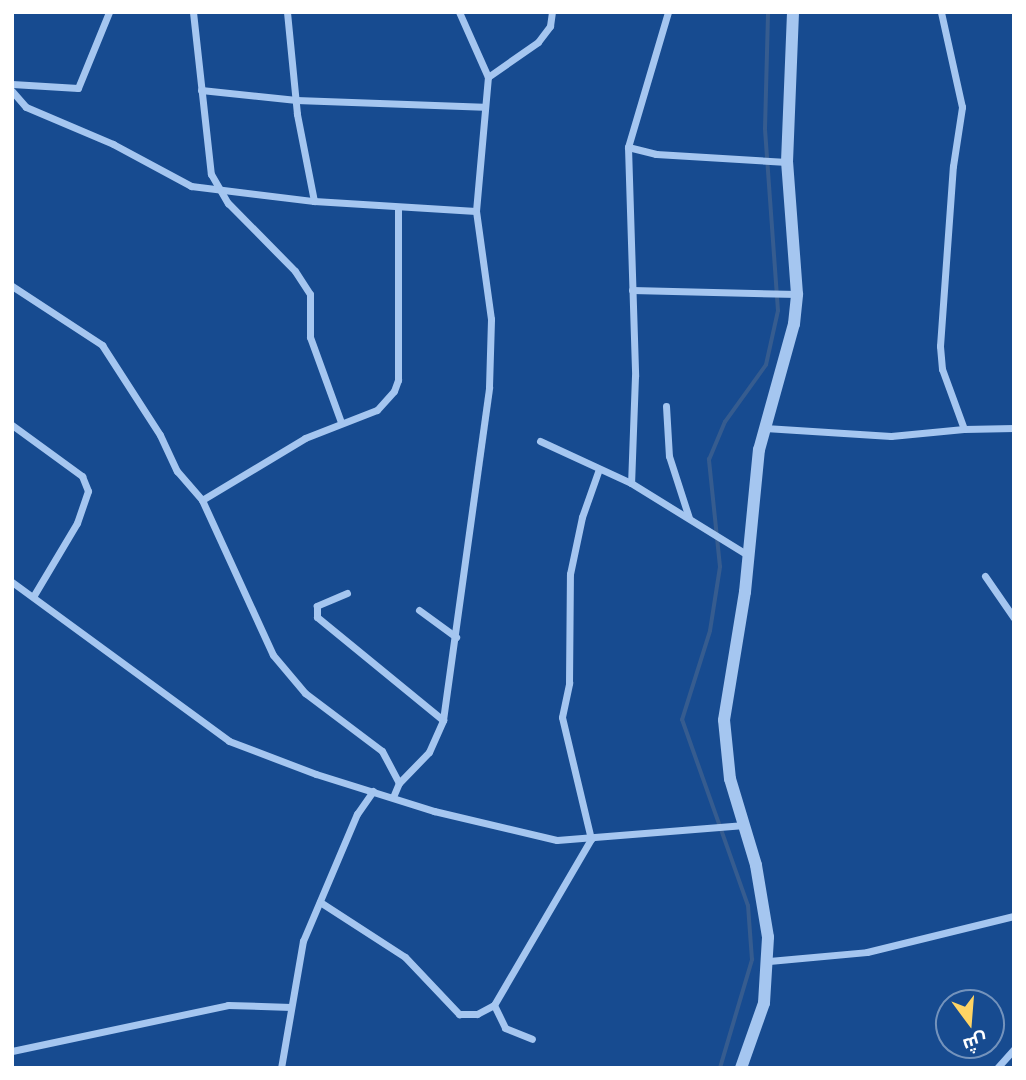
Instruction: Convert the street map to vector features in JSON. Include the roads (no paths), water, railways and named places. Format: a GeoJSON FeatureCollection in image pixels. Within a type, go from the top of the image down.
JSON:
{"type":"FeatureCollection","features":[{"type":"Feature","properties":{"kind":"street"},"geometry":{"type":"LineString","coordinates":[[12,84],[78,88],[109,12]]}},
{"type":"Feature","properties":{"kind":"street"},"geometry":{"type":"LineString","coordinates":[[193,12],[205,139],[218,186],[310,294],[310,337],[341,422]]}},
{"type":"Feature","properties":{"kind":"street"},"geometry":{"type":"LineString","coordinates":[[287,12],[296,100],[314,201]]}},
{"type":"Feature","properties":{"kind":"street"},"geometry":{"type":"LineString","coordinates":[[393,797],[399,783],[429,752],[443,720],[456,637],[491,352],[477,211],[483,107],[488,78],[459,12]]}},
{"type":"Feature","properties":{"kind":"street"},"geometry":{"type":"LineString","coordinates":[[488,78],[538,42],[550,26],[552,12]]}},
{"type":"Feature","properties":{"kind":"street"},"geometry":{"type":"LineString","coordinates":[[631,483],[632,290],[628,147],[668,12]]}},
{"type":"Feature","properties":{"kind":"street"},"geometry":{"type":"LineString","coordinates":[[741,1068],[764,1003],[769,961],[762,892],[730,779],[724,720],[749,556],[764,428],[790,338],[797,295],[787,162],[793,12]]}},
{"type":"Feature","properties":{"kind":"street"},"geometry":{"type":"LineString","coordinates":[[941,12],[962,107],[940,346],[942,369],[964,429]]}},
{"type":"Feature","properties":{"kind":"street"},"geometry":{"type":"LineString","coordinates":[[201,90],[296,100],[483,107]]}},
{"type":"Feature","properties":{"kind":"street"},"geometry":{"type":"LineString","coordinates":[[12,91],[26,107],[113,144],[191,186],[218,186],[256,197],[398,209],[477,211]]}},
{"type":"Feature","properties":{"kind":"street"},"geometry":{"type":"LineString","coordinates":[[628,147],[656,154],[787,162]]}},
{"type":"Feature","properties":{"kind":"street"},"geometry":{"type":"LineString","coordinates":[[202,500],[341,422],[377,410],[398,380],[398,209]]}},
{"type":"Feature","properties":{"kind":"street"},"geometry":{"type":"LineString","coordinates":[[12,286],[102,345],[160,435],[177,471],[202,500],[273,655],[305,694],[382,751],[399,783]]}},
{"type":"Feature","properties":{"kind":"street"},"geometry":{"type":"LineString","coordinates":[[632,290],[768,292],[797,295]]}},
{"type":"Feature","properties":{"kind":"street"},"geometry":{"type":"LineString","coordinates":[[666,406],[670,456],[690,519]]}},
{"type":"Feature","properties":{"kind":"street"},"geometry":{"type":"LineString","coordinates":[[12,425],[82,476],[88,491],[77,523],[34,595]]}},
{"type":"Feature","properties":{"kind":"street"},"geometry":{"type":"LineString","coordinates":[[764,428],[891,436],[964,429],[1014,428]]}},
{"type":"Feature","properties":{"kind":"street"},"geometry":{"type":"LineString","coordinates":[[540,442],[631,483],[749,556]]}},
{"type":"Feature","properties":{"kind":"street"},"geometry":{"type":"LineString","coordinates":[[320,902],[405,957],[459,1014],[477,1014],[494,1005],[591,839],[562,717],[569,683],[570,574],[582,517],[599,469]]}},
{"type":"Feature","properties":{"kind":"street"},"geometry":{"type":"LineString","coordinates":[[985,576],[1014,618]]}},
{"type":"Feature","properties":{"kind":"street"},"geometry":{"type":"LineString","coordinates":[[12,582],[34,595],[229,741],[373,791],[541,838],[591,839],[744,825]]}},
{"type":"Feature","properties":{"kind":"street"},"geometry":{"type":"LineString","coordinates":[[347,593],[317,606],[317,617],[443,720]]}},
{"type":"Feature","properties":{"kind":"street"},"geometry":{"type":"LineString","coordinates":[[419,610],[456,637]]}},
{"type":"Feature","properties":{"kind":"street"},"geometry":{"type":"LineString","coordinates":[[281,1068],[303,941],[357,814],[373,791]]}},
{"type":"Feature","properties":{"kind":"street"},"geometry":{"type":"LineString","coordinates":[[769,961],[867,952],[1014,916]]}},
{"type":"Feature","properties":{"kind":"street"},"geometry":{"type":"LineString","coordinates":[[12,1051],[228,1005],[291,1007]]}},
{"type":"Feature","properties":{"kind":"street"},"geometry":{"type":"LineString","coordinates":[[494,1005],[505,1028],[532,1039]]}},
{"type":"Feature","properties":{"kind":"street"},"geometry":{"type":"LineString","coordinates":[[997,1068],[1014,1049]]}},
{"type":"Feature","properties":{"kind":"waterway"},"geometry":{"type":"LineString","coordinates":[[720,1068],[752,960],[748,906],[682,720],[710,631],[720,567],[709,460],[725,422],[766,365],[778,311],[765,129],[768,12]]}}]}
